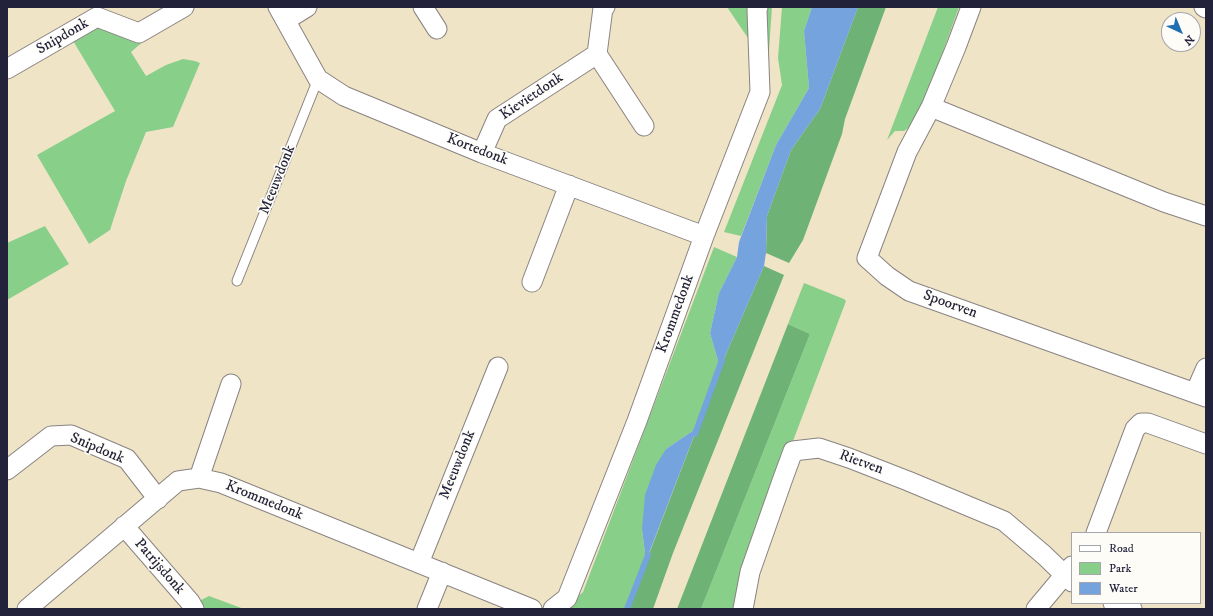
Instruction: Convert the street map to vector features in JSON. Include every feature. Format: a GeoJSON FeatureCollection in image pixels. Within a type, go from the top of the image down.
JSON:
{"type":"FeatureCollection","features":[{"type":"Feature","properties":{"kind":"street","name":"Snipdonk"},"geometry":{"type":"LineString","coordinates":[[7,69],[97,17],[139,33],[184,7]]}},
{"type":"Feature","properties":{"kind":"street","name":"Kortedonk"},"geometry":{"type":"LineString","coordinates":[[307,7],[282,13],[318,79],[344,96],[482,153],[704,236]]}},
{"type":"Feature","properties":{"kind":"street"},"geometry":{"type":"LineString","coordinates":[[423,7],[437,29]]}},
{"type":"Feature","properties":{"kind":"street"},"geometry":{"type":"LineString","coordinates":[[605,7],[603,8],[597,54],[644,126]]}},
{"type":"Feature","properties":{"kind":"street","name":"Krommedonk"},"geometry":{"type":"LineString","coordinates":[[553,609],[567,598],[637,421],[704,236],[760,92],[758,7]]}},
{"type":"Feature","properties":{"kind":"street","name":"Spoorven"},"geometry":{"type":"LineString","coordinates":[[971,7],[931,108],[907,152],[867,258],[887,276],[909,290],[1200,395],[1206,368]]}},
{"type":"Feature","properties":{"kind":"street","name":"Kievietdonk"},"geometry":{"type":"LineString","coordinates":[[482,153],[497,119],[597,54]]}},
{"type":"Feature","properties":{"kind":"street"},"geometry":{"type":"LineString","coordinates":[[931,108],[1164,202],[1206,216]]}},
{"type":"Feature","properties":{"kind":"street"},"geometry":{"type":"LineString","coordinates":[[532,282],[569,185]]}},
{"type":"Feature","properties":{"kind":"street","name":"Meeuwdonk"},"geometry":{"type":"LineString","coordinates":[[419,563],[498,367]]}},
{"type":"Feature","properties":{"kind":"street"},"geometry":{"type":"LineString","coordinates":[[199,478],[232,384]]}},
{"type":"Feature","properties":{"kind":"street"},"geometry":{"type":"LineString","coordinates":[[1096,532],[1135,429],[1141,423],[1152,424],[1206,444]]}},
{"type":"Feature","properties":{"kind":"street","name":"Snipdonk"},"geometry":{"type":"LineString","coordinates":[[7,470],[51,436],[71,435],[127,459],[158,499]]}},
{"type":"Feature","properties":{"kind":"street","name":"Rietven"},"geometry":{"type":"LineString","coordinates":[[743,609],[750,572],[793,451],[819,448],[908,481],[1004,521],[1069,574],[1036,609]]}},
{"type":"Feature","properties":{"kind":"street","name":"Krommedonk"},"geometry":{"type":"LineString","coordinates":[[27,609],[178,481],[199,478],[221,483],[532,609]]}},
{"type":"Feature","properties":{"kind":"street","name":"Patrijsdonk"},"geometry":{"type":"LineString","coordinates":[[124,526],[190,602],[194,609]]}},
{"type":"Feature","properties":{"kind":"street"},"geometry":{"type":"LineString","coordinates":[[427,609],[442,572]]}},
{"type":"Feature","properties":{"kind":"street"},"geometry":{"type":"LineString","coordinates":[[1117,604],[1132,609]]}},
{"type":"Feature","properties":{"kind":"lane","name":"Meeuwdonk"},"geometry":{"type":"LineString","coordinates":[[237,281],[318,79]]}},
{"type":"Feature","properties":{"kind":"green space"},"geometry":{"type":"Polygon","coordinates":[[[727,7],[752,7],[752,44],[727,7]]]}},
{"type":"Feature","properties":{"kind":"green space"},"geometry":{"type":"Polygon","coordinates":[[[767,7],[772,7],[767,80],[766,10],[767,7]]]}},
{"type":"Feature","properties":{"kind":"green space"},"geometry":{"type":"Polygon","coordinates":[[[782,7],[812,7],[804,31],[809,88],[776,145],[741,236],[724,232],[782,85],[778,58],[782,7]]]}},
{"type":"Feature","properties":{"kind":"green space"},"geometry":{"type":"Polygon","coordinates":[[[858,7],[886,7],[803,240],[789,263],[766,253],[767,216],[791,150],[820,109],[858,7]]]}},
{"type":"Feature","properties":{"kind":"green space"},"geometry":{"type":"Polygon","coordinates":[[[938,7],[959,7],[918,121],[904,131],[895,131],[887,140],[938,7]]]}},
{"type":"Feature","properties":{"kind":"green space"},"geometry":{"type":"Polygon","coordinates":[[[93,27],[146,39],[131,52],[146,76],[166,65],[183,59],[200,63],[173,127],[146,132],[126,181],[110,230],[89,244],[37,155],[115,111],[72,39],[93,27]]]}},
{"type":"Feature","properties":{"kind":"green space"},"geometry":{"type":"Polygon","coordinates":[[[45,226],[69,264],[7,300],[7,243],[45,226]]]}},
{"type":"Feature","properties":{"kind":"green space"},"geometry":{"type":"Polygon","coordinates":[[[714,247],[737,257],[719,293],[710,333],[720,368],[697,428],[666,449],[642,529],[646,561],[628,609],[561,609],[567,606],[583,592],[714,247]]]}},
{"type":"Feature","properties":{"kind":"green space"},"geometry":{"type":"Polygon","coordinates":[[[764,266],[784,275],[673,553],[653,609],[628,609],[720,368],[764,266]]]}},
{"type":"Feature","properties":{"kind":"green space"},"geometry":{"type":"Polygon","coordinates":[[[804,283],[846,301],[793,441],[776,478],[736,609],[701,609],[810,334],[788,324],[804,283]]]}},
{"type":"Feature","properties":{"kind":"green space"},"geometry":{"type":"Polygon","coordinates":[[[788,324],[810,334],[701,609],[677,609],[788,324]]]}},
{"type":"Feature","properties":{"kind":"green space"},"geometry":{"type":"Polygon","coordinates":[[[209,596],[244,609],[201,609],[197,602],[209,596]]]}},
{"type":"Feature","properties":{"kind":"water"},"geometry":{"type":"Polygon","coordinates":[[[812,7],[858,7],[820,109],[791,150],[767,216],[766,253],[764,266],[720,368],[710,333],[719,293],[737,257],[739,242],[776,145],[809,88],[804,31],[812,7]]]}},
{"type":"Feature","properties":{"kind":"water"},"geometry":{"type":"Polygon","coordinates":[[[697,428],[646,561],[642,529],[645,495],[656,465],[666,449],[697,428]]]}},
{"type":"Feature","properties":{"kind":"waterway"},"geometry":{"type":"LineString","coordinates":[[695,434],[722,360]]}},
{"type":"Feature","properties":{"kind":"waterway"},"geometry":{"type":"LineString","coordinates":[[627,609],[648,555]]}}]}
